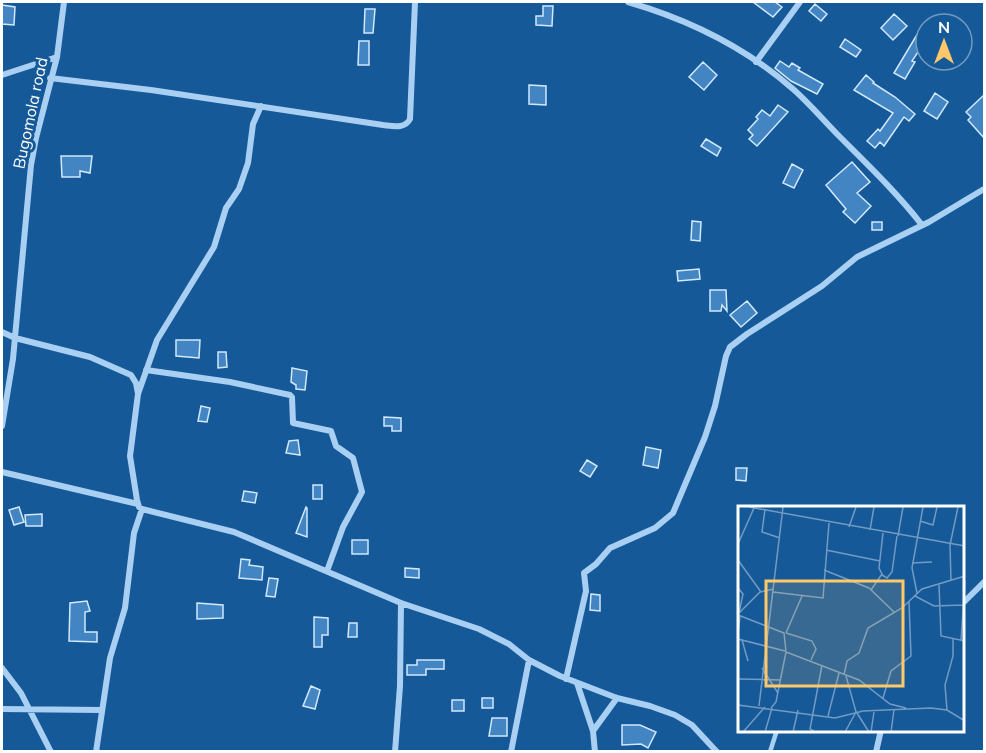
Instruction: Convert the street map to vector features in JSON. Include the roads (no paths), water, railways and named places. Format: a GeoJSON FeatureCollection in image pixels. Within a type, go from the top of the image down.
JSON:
{"type":"FeatureCollection","features":[{"type":"Feature","properties":{"kind":"street","name":"Bugomola road"},"geometry":{"type":"LineString","coordinates":[[2,426],[15,338],[31,165],[50,78],[57,57],[64,2]]}},
{"type":"Feature","properties":{"kind":"street"},"geometry":{"type":"LineString","coordinates":[[50,78],[151,90],[399,126],[407,124],[410,119],[415,2]]}},
{"type":"Feature","properties":{"kind":"street"},"geometry":{"type":"LineString","coordinates":[[628,2],[678,20],[728,43],[756,62],[802,98],[882,177],[922,225]]}},
{"type":"Feature","properties":{"kind":"street"},"geometry":{"type":"LineString","coordinates":[[756,62],[800,2]]}},
{"type":"Feature","properties":{"kind":"street"},"geometry":{"type":"LineString","coordinates":[[2,75],[57,57]]}},
{"type":"Feature","properties":{"kind":"street"},"geometry":{"type":"LineString","coordinates":[[96,752],[110,658],[125,608],[134,533],[140,507],[130,456],[138,394],[157,340],[214,248],[226,208],[241,186],[249,156],[253,124],[261,106]]}},
{"type":"Feature","properties":{"kind":"street"},"geometry":{"type":"LineString","coordinates":[[566,679],[586,591],[584,573],[610,548],[655,528],[673,513],[705,437],[730,347],[822,286],[856,256],[922,225],[984,189]]}},
{"type":"Feature","properties":{"kind":"street"},"geometry":{"type":"LineString","coordinates":[[2,332],[15,338],[90,357],[127,372],[136,383],[138,394]]}},
{"type":"Feature","properties":{"kind":"street"},"geometry":{"type":"LineString","coordinates":[[146,370],[230,382],[291,396],[293,423],[331,431],[336,446],[353,458],[362,492],[343,527],[327,571]]}},
{"type":"Feature","properties":{"kind":"street"},"geometry":{"type":"LineString","coordinates":[[2,472],[234,532],[401,603],[486,632],[509,644],[529,660],[566,679],[675,716],[692,725],[717,752]]}},
{"type":"Feature","properties":{"kind":"street"},"geometry":{"type":"LineString","coordinates":[[965,600],[984,582]]}},
{"type":"Feature","properties":{"kind":"street"},"geometry":{"type":"LineString","coordinates":[[395,752],[400,686],[401,603]]}},
{"type":"Feature","properties":{"kind":"street"},"geometry":{"type":"LineString","coordinates":[[511,752],[529,660]]}},
{"type":"Feature","properties":{"kind":"street"},"geometry":{"type":"LineString","coordinates":[[2,668],[21,693],[51,752]]}},
{"type":"Feature","properties":{"kind":"street"},"geometry":{"type":"LineString","coordinates":[[577,683],[593,731],[595,752]]}},
{"type":"Feature","properties":{"kind":"street"},"geometry":{"type":"LineString","coordinates":[[593,731],[617,698]]}},
{"type":"Feature","properties":{"kind":"street"},"geometry":{"type":"LineString","coordinates":[[2,709],[102,710]]}},
{"type":"Feature","properties":{"kind":"street"},"geometry":{"type":"LineString","coordinates":[[876,752],[881,732]]}},
{"type":"Feature","properties":{"kind":"lane"},"geometry":{"type":"LineString","coordinates":[[770,752],[776,732]]}}]}
